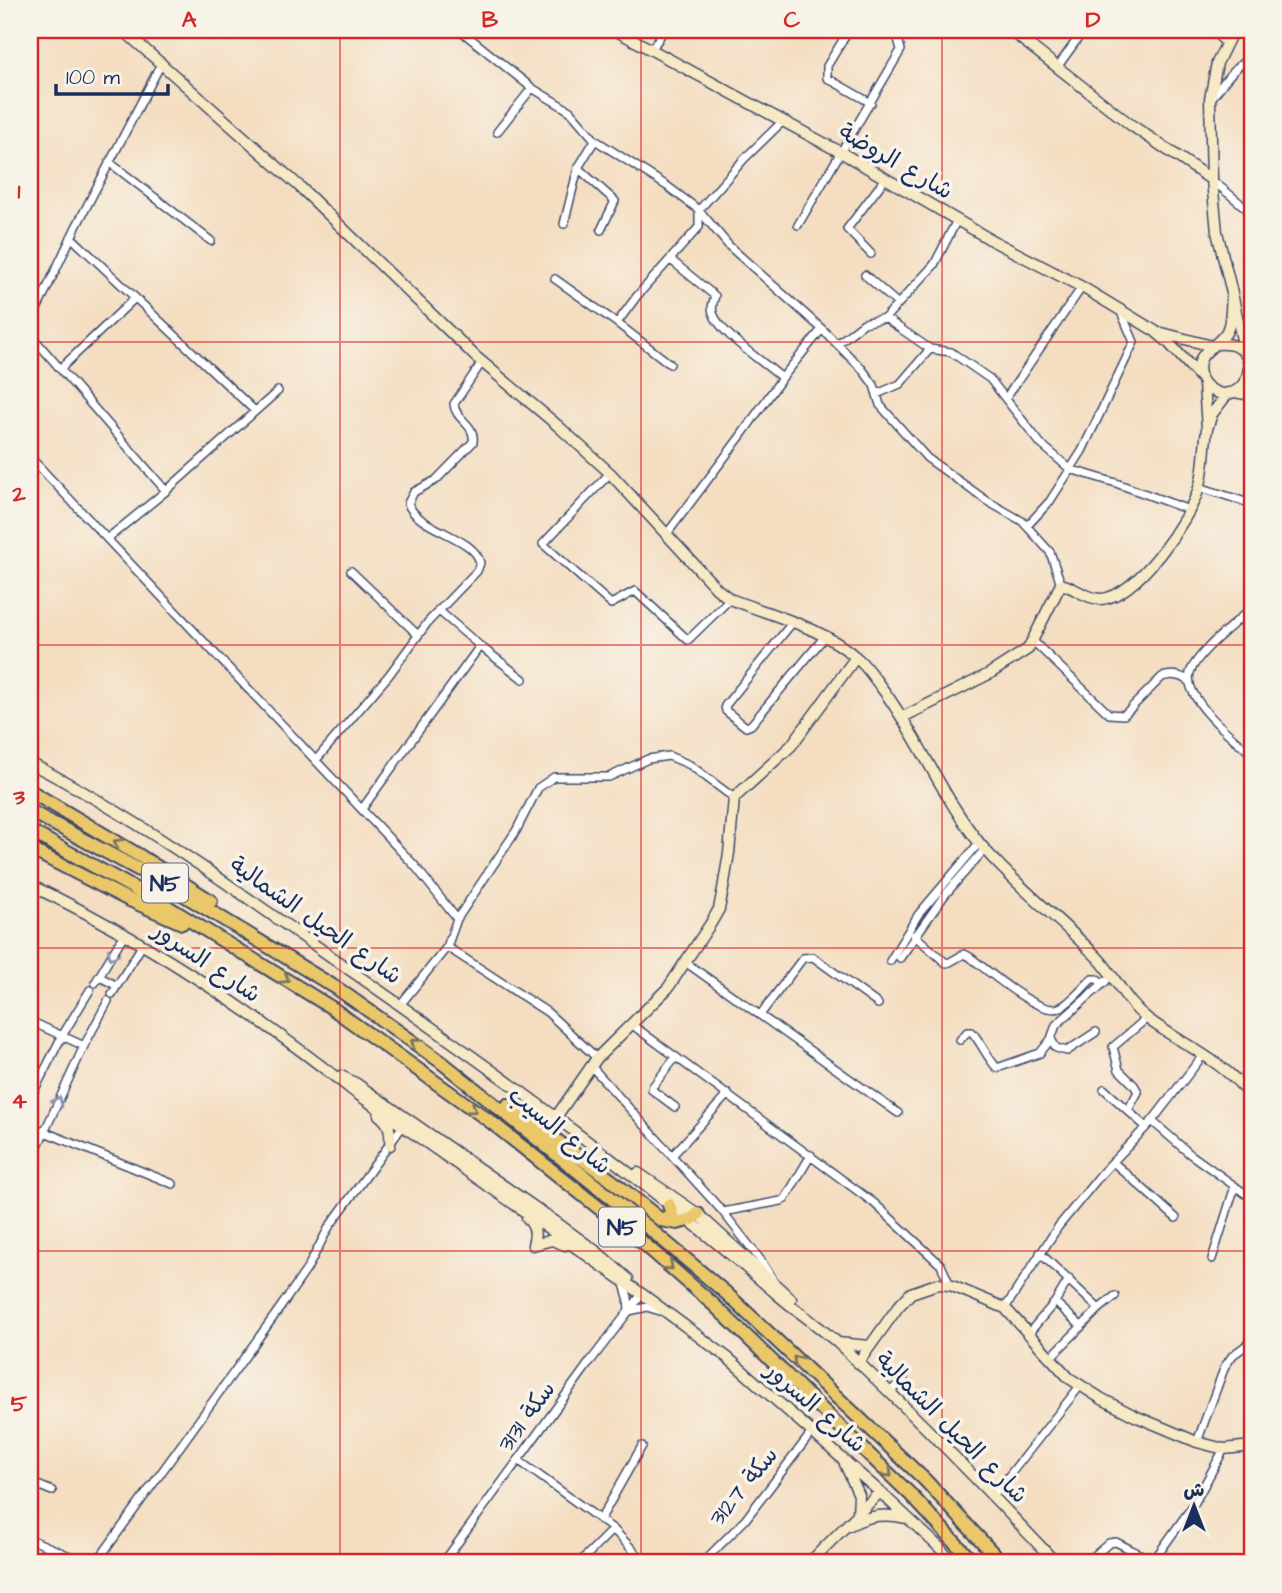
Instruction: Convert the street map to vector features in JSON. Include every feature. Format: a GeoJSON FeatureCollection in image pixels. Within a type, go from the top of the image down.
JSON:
{"type":"FeatureCollection","features":[{"type":"Feature","properties":{"kind":"highway"},"geometry":{"type":"LineString","coordinates":[[30,791],[241,920],[338,989]]}},
{"type":"Feature","properties":{"kind":"highway","name":"شارع السيب"},"geometry":{"type":"LineString","coordinates":[[30,811],[169,886],[338,989],[440,1061],[726,1293],[925,1480],[1002,1563]]}},
{"type":"Feature","properties":{"kind":"highway","name":"شارع السيب"},"geometry":{"type":"LineString","coordinates":[[30,831],[168,907],[332,1008],[491,1122],[643,1243],[714,1305],[911,1495],[973,1562]]}},
{"type":"Feature","properties":{"kind":"highway"},"geometry":{"type":"LineString","coordinates":[[30,849],[125,898],[227,943]]}},
{"type":"Feature","properties":{"kind":"highway"},"geometry":{"type":"LineString","coordinates":[[440,1061],[453,1065],[611,1180],[661,1220],[677,1223],[693,1218]]}},
{"type":"Feature","properties":{"kind":"highway"},"geometry":{"type":"LineString","coordinates":[[661,1220],[672,1215],[669,1205]]}},
{"type":"Feature","properties":{"kind":"street"},"geometry":{"type":"LineString","coordinates":[[123,30],[299,186],[482,362],[610,473],[717,589],[730,599],[826,635],[856,657],[903,717],[929,764],[982,846],[1018,885],[1100,960],[1123,994],[1147,1018],[1203,1054],[1242,1085],[1252,1098]]}},
{"type":"Feature","properties":{"kind":"street"},"geometry":{"type":"LineString","coordinates":[[460,30],[532,88],[570,111],[595,140],[699,210],[729,246],[822,329],[862,369],[874,385],[880,405],[927,458],[1027,526],[1050,552],[1060,584]]}},
{"type":"Feature","properties":{"kind":"street","name":"شارع الروضة"},"geometry":{"type":"LineString","coordinates":[[615,30],[842,153],[1120,310],[1168,342],[1202,381]]}},
{"type":"Feature","properties":{"kind":"street"},"geometry":{"type":"LineString","coordinates":[[652,48],[664,30]]}},
{"type":"Feature","properties":{"kind":"street"},"geometry":{"type":"LineString","coordinates":[[849,30],[827,66],[827,78],[871,103]]}},
{"type":"Feature","properties":{"kind":"street"},"geometry":{"type":"LineString","coordinates":[[798,225],[901,50],[897,36],[886,30]]}},
{"type":"Feature","properties":{"kind":"street"},"geometry":{"type":"LineString","coordinates":[[1010,30],[1131,125],[1212,180],[1252,213]]}},
{"type":"Feature","properties":{"kind":"street"},"geometry":{"type":"LineString","coordinates":[[1058,66],[1084,30]]}},
{"type":"Feature","properties":{"kind":"street"},"geometry":{"type":"LineString","coordinates":[[1214,30],[1226,42]]}},
{"type":"Feature","properties":{"kind":"street"},"geometry":{"type":"LineString","coordinates":[[1207,429],[1219,402],[1247,379],[1250,370],[1217,232],[1212,180],[1210,99],[1217,63],[1233,30]]}},
{"type":"Feature","properties":{"kind":"street"},"geometry":{"type":"LineString","coordinates":[[1226,42],[1238,30]]}},
{"type":"Feature","properties":{"kind":"street"},"geometry":{"type":"LineString","coordinates":[[1210,99],[1243,61],[1252,58]]}},
{"type":"Feature","properties":{"kind":"street"},"geometry":{"type":"LineString","coordinates":[[30,324],[71,237],[162,62]]}},
{"type":"Feature","properties":{"kind":"street"},"geometry":{"type":"LineString","coordinates":[[497,132],[532,88]]}},
{"type":"Feature","properties":{"kind":"street"},"geometry":{"type":"LineString","coordinates":[[618,323],[636,296],[698,227],[699,210],[745,158],[783,121]]}},
{"type":"Feature","properties":{"kind":"street"},"geometry":{"type":"LineString","coordinates":[[564,224],[578,168],[595,140]]}},
{"type":"Feature","properties":{"kind":"street"},"geometry":{"type":"LineString","coordinates":[[109,162],[211,242]]}},
{"type":"Feature","properties":{"kind":"street"},"geometry":{"type":"LineString","coordinates":[[578,168],[615,201],[601,230]]}},
{"type":"Feature","properties":{"kind":"street"},"geometry":{"type":"LineString","coordinates":[[871,254],[847,229],[885,179]]}},
{"type":"Feature","properties":{"kind":"street"},"geometry":{"type":"LineString","coordinates":[[837,344],[864,323],[885,318],[934,265],[957,220]]}},
{"type":"Feature","properties":{"kind":"street"},"geometry":{"type":"LineString","coordinates":[[71,237],[255,411]]}},
{"type":"Feature","properties":{"kind":"street"},"geometry":{"type":"LineString","coordinates":[[671,260],[715,296],[712,306],[714,314],[724,329],[782,377]]}},
{"type":"Feature","properties":{"kind":"street"},"geometry":{"type":"LineString","coordinates":[[866,275],[898,304]]}},
{"type":"Feature","properties":{"kind":"street"},"geometry":{"type":"LineString","coordinates":[[555,279],[670,364]]}},
{"type":"Feature","properties":{"kind":"street"},"geometry":{"type":"LineString","coordinates":[[1006,398],[1082,288]]}},
{"type":"Feature","properties":{"kind":"street"},"geometry":{"type":"LineString","coordinates":[[1060,584],[1095,598],[1114,596],[1135,581],[1174,537],[1199,487],[1207,429],[1199,363],[1202,356],[1227,331],[1232,293]]}},
{"type":"Feature","properties":{"kind":"street"},"geometry":{"type":"LineString","coordinates":[[60,369],[135,298]]}},
{"type":"Feature","properties":{"kind":"street"},"geometry":{"type":"LineString","coordinates":[[1027,526],[1049,501],[1082,451],[1134,342],[1120,310]]}},
{"type":"Feature","properties":{"kind":"street"},"geometry":{"type":"LineString","coordinates":[[885,318],[930,349],[951,352],[990,379],[1041,444],[1070,469],[1189,510]]}},
{"type":"Feature","properties":{"kind":"street"},"geometry":{"type":"LineString","coordinates":[[666,535],[782,377],[822,329]]}},
{"type":"Feature","properties":{"kind":"street","name":"شارع الروضة"},"geometry":{"type":"LineString","coordinates":[[1155,331],[1178,339],[1214,345]]}},
{"type":"Feature","properties":{"kind":"street"},"geometry":{"type":"LineString","coordinates":[[30,334],[166,491]]}},
{"type":"Feature","properties":{"kind":"street"},"geometry":{"type":"LineString","coordinates":[[1214,345],[1227,343],[1237,346],[1249,360]]}},
{"type":"Feature","properties":{"kind":"street"},"geometry":{"type":"LineString","coordinates":[[877,394],[900,384],[930,349]]}},
{"type":"Feature","properties":{"kind":"street"},"geometry":{"type":"LineString","coordinates":[[316,760],[389,675],[439,610],[477,571],[478,557],[474,551],[415,514],[408,503],[414,492],[436,480],[473,442],[471,428],[455,413],[454,404],[482,362]]}},
{"type":"Feature","properties":{"kind":"street"},"geometry":{"type":"LineString","coordinates":[[1202,381],[1219,393],[1252,395]]}},
{"type":"Feature","properties":{"kind":"street"},"geometry":{"type":"LineString","coordinates":[[107,539],[166,491],[278,391]]}},
{"type":"Feature","properties":{"kind":"street"},"geometry":{"type":"LineString","coordinates":[[30,457],[415,866],[457,919]]}},
{"type":"Feature","properties":{"kind":"street"},"geometry":{"type":"LineString","coordinates":[[610,473],[543,544],[611,604],[635,591],[688,640],[730,599]]}},
{"type":"Feature","properties":{"kind":"street"},"geometry":{"type":"LineString","coordinates":[[1199,487],[1252,505]]}},
{"type":"Feature","properties":{"kind":"street"},"geometry":{"type":"LineString","coordinates":[[351,571],[418,635]]}},
{"type":"Feature","properties":{"kind":"street"},"geometry":{"type":"LineString","coordinates":[[903,717],[1018,657],[1034,642],[1060,584]]}},
{"type":"Feature","properties":{"kind":"street"},"geometry":{"type":"LineString","coordinates":[[1252,607],[1203,654],[1188,680],[1192,693],[1206,710],[1233,739],[1252,754]]}},
{"type":"Feature","properties":{"kind":"street"},"geometry":{"type":"LineString","coordinates":[[439,610],[523,679]]}},
{"type":"Feature","properties":{"kind":"street"},"geometry":{"type":"LineString","coordinates":[[792,623],[725,706],[726,711],[746,727],[751,725],[826,635]]}},
{"type":"Feature","properties":{"kind":"street"},"geometry":{"type":"LineString","coordinates":[[1034,642],[1109,714],[1124,715],[1162,677],[1169,674],[1188,680]]}},
{"type":"Feature","properties":{"kind":"street"},"geometry":{"type":"LineString","coordinates":[[362,810],[480,646]]}},
{"type":"Feature","properties":{"kind":"street"},"geometry":{"type":"LineString","coordinates":[[556,1118],[594,1062],[668,988],[719,909],[729,852],[734,798],[791,746],[856,657]]}},
{"type":"Feature","properties":{"kind":"street"},"geometry":{"type":"LineString","coordinates":[[400,1004],[447,947],[457,919],[516,831],[538,788],[554,777],[610,776],[648,759],[669,756],[690,765],[734,798]]}},
{"type":"Feature","properties":{"kind":"street","name":"شارع الحيل الشمالية"},"geometry":{"type":"LineString","coordinates":[[30,763],[80,789],[191,859],[400,1004],[556,1118],[595,1142],[750,1260],[816,1325]]}},
{"type":"Feature","properties":{"kind":"street"},"geometry":{"type":"LineString","coordinates":[[900,957],[982,846]]}},
{"type":"Feature","properties":{"kind":"street"},"geometry":{"type":"LineString","coordinates":[[890,961],[918,915],[982,846]]}},
{"type":"Feature","properties":{"kind":"street","name":"شارع السرور"},"geometry":{"type":"LineString","coordinates":[[30,885],[125,933],[213,989],[356,1093],[406,1122],[597,1252],[642,1294]]}},
{"type":"Feature","properties":{"kind":"street"},"geometry":{"type":"LineString","coordinates":[[30,1099],[62,1036],[125,933]]}},
{"type":"Feature","properties":{"kind":"street"},"geometry":{"type":"LineString","coordinates":[[914,935],[946,963],[964,954],[1041,1007],[1061,1007],[1092,979],[1104,983]]}},
{"type":"Feature","properties":{"kind":"street"},"geometry":{"type":"LineString","coordinates":[[30,1163],[84,1046],[143,944]]}},
{"type":"Feature","properties":{"kind":"street"},"geometry":{"type":"LineString","coordinates":[[447,947],[547,1012],[594,1062],[672,1156],[723,1212],[774,1282]]}},
{"type":"Feature","properties":{"kind":"street"},"geometry":{"type":"LineString","coordinates":[[760,1015],[807,956],[813,957],[878,1004]]}},
{"type":"Feature","properties":{"kind":"street"},"geometry":{"type":"LineString","coordinates":[[685,962],[898,1113]]}},
{"type":"Feature","properties":{"kind":"street"},"geometry":{"type":"LineString","coordinates":[[960,1040],[967,1032],[972,1032],[980,1041],[985,1056],[997,1068],[1040,1054],[1051,1039],[1056,1026],[1112,975]]}},
{"type":"Feature","properties":{"kind":"street"},"geometry":{"type":"LineString","coordinates":[[95,983],[113,994]]}},
{"type":"Feature","properties":{"kind":"street"},"geometry":{"type":"LineString","coordinates":[[1128,1110],[1138,1093],[1119,1070],[1113,1047],[1147,1018]]}},
{"type":"Feature","properties":{"kind":"street"},"geometry":{"type":"LineString","coordinates":[[30,1021],[84,1046]]}},
{"type":"Feature","properties":{"kind":"street"},"geometry":{"type":"LineString","coordinates":[[631,1024],[874,1203],[941,1265],[950,1285]]}},
{"type":"Feature","properties":{"kind":"street"},"geometry":{"type":"LineString","coordinates":[[1051,1039],[1056,1048],[1067,1051],[1096,1031]]}},
{"type":"Feature","properties":{"kind":"street"},"geometry":{"type":"LineString","coordinates":[[1005,1308],[1040,1253],[1081,1198],[1149,1124],[1203,1054]]}},
{"type":"Feature","properties":{"kind":"street"},"geometry":{"type":"LineString","coordinates":[[675,1107],[652,1090],[676,1057]]}},
{"type":"Feature","properties":{"kind":"street","name":"شارع السرور"},"geometry":{"type":"LineString","coordinates":[[319,1064],[357,1084],[449,1158],[728,1358],[880,1492],[952,1563]]}},
{"type":"Feature","properties":{"kind":"street"},"geometry":{"type":"LineString","coordinates":[[1104,1089],[1128,1110],[1250,1197]]}},
{"type":"Feature","properties":{"kind":"street"},"geometry":{"type":"LineString","coordinates":[[356,1093],[363,1103],[388,1124],[391,1132],[390,1145]]}},
{"type":"Feature","properties":{"kind":"street"},"geometry":{"type":"LineString","coordinates":[[672,1156],[728,1094]]}},
{"type":"Feature","properties":{"kind":"street"},"geometry":{"type":"LineString","coordinates":[[96,1563],[280,1308],[307,1269],[329,1227],[406,1122]]}},
{"type":"Feature","properties":{"kind":"street"},"geometry":{"type":"LineString","coordinates":[[30,1126],[173,1184]]}},
{"type":"Feature","properties":{"kind":"street","name":"شارع الحيل الشمالية"},"geometry":{"type":"LineString","coordinates":[[568,1126],[669,1205],[693,1218],[837,1343],[993,1496],[1056,1563]]}},
{"type":"Feature","properties":{"kind":"street"},"geometry":{"type":"LineString","coordinates":[[723,1212],[785,1199],[811,1155]]}},
{"type":"Feature","properties":{"kind":"street"},"geometry":{"type":"LineString","coordinates":[[449,1158],[454,1168],[527,1218],[536,1233],[533,1245],[552,1240],[579,1250]]}},
{"type":"Feature","properties":{"kind":"street"},"geometry":{"type":"LineString","coordinates":[[1112,1162],[1176,1218]]}},
{"type":"Feature","properties":{"kind":"street"},"geometry":{"type":"LineString","coordinates":[[1212,1259],[1235,1186]]}},
{"type":"Feature","properties":{"kind":"street"},"geometry":{"type":"LineString","coordinates":[[693,1218],[710,1198]]}},
{"type":"Feature","properties":{"kind":"street"},"geometry":{"type":"LineString","coordinates":[[1040,1253],[1100,1309]]}},
{"type":"Feature","properties":{"kind":"street"},"geometry":{"type":"LineString","coordinates":[[1028,1334],[1055,1302],[1069,1279]]}},
{"type":"Feature","properties":{"kind":"street"},"geometry":{"type":"LineString","coordinates":[[623,1281],[629,1311],[647,1307],[668,1313]]}},
{"type":"Feature","properties":{"kind":"street"},"geometry":{"type":"LineString","coordinates":[[856,1361],[911,1293],[937,1284],[950,1285],[1005,1308],[1050,1358],[1080,1386],[1135,1416],[1197,1442],[1224,1449],[1252,1446]]}},
{"type":"Feature","properties":{"kind":"street","name":"سكة 3131"},"geometry":{"type":"LineString","coordinates":[[443,1563],[642,1294]]}},
{"type":"Feature","properties":{"kind":"street"},"geometry":{"type":"LineString","coordinates":[[1050,1358],[1081,1326],[1115,1297]]}},
{"type":"Feature","properties":{"kind":"street"},"geometry":{"type":"LineString","coordinates":[[1055,1302],[1081,1326]]}},
{"type":"Feature","properties":{"kind":"street"},"geometry":{"type":"LineString","coordinates":[[1197,1442],[1225,1366],[1233,1355],[1252,1341]]}},
{"type":"Feature","properties":{"kind":"street"},"geometry":{"type":"LineString","coordinates":[[837,1343],[869,1346]]}},
{"type":"Feature","properties":{"kind":"street"},"geometry":{"type":"LineString","coordinates":[[869,1346],[871,1376]]}},
{"type":"Feature","properties":{"kind":"street"},"geometry":{"type":"LineString","coordinates":[[889,1393],[904,1378]]}},
{"type":"Feature","properties":{"kind":"street"},"geometry":{"type":"LineString","coordinates":[[993,1496],[1080,1386]]}},
{"type":"Feature","properties":{"kind":"street","name":"سكة 3127"},"geometry":{"type":"LineString","coordinates":[[702,1563],[745,1520],[812,1432]]}},
{"type":"Feature","properties":{"kind":"street"},"geometry":{"type":"LineString","coordinates":[[600,1520],[642,1446]]}},
{"type":"Feature","properties":{"kind":"street"},"geometry":{"type":"LineString","coordinates":[[1086,1563],[1110,1543],[1116,1542],[1156,1562],[1194,1504],[1224,1449]]}},
{"type":"Feature","properties":{"kind":"street"},"geometry":{"type":"LineString","coordinates":[[841,1458],[857,1487],[858,1514]]}},
{"type":"Feature","properties":{"kind":"street"},"geometry":{"type":"LineString","coordinates":[[518,1460],[613,1529],[645,1563]]}},
{"type":"Feature","properties":{"kind":"street"},"geometry":{"type":"LineString","coordinates":[[30,1482],[52,1491]]}},
{"type":"Feature","properties":{"kind":"street"},"geometry":{"type":"LineString","coordinates":[[809,1563],[880,1492]]}},
{"type":"Feature","properties":{"kind":"street"},"geometry":{"type":"LineString","coordinates":[[844,1528],[875,1515],[908,1518]]}},
{"type":"Feature","properties":{"kind":"street"},"geometry":{"type":"LineString","coordinates":[[579,1563],[613,1529]]}},
{"type":"Feature","properties":{"kind":"street"},"geometry":{"type":"LineString","coordinates":[[30,1539],[86,1563]]}},
{"type":"Feature","properties":{"kind":"street"},"geometry":{"type":"LineString","coordinates":[[53,1563],[58,1553]]}}]}
